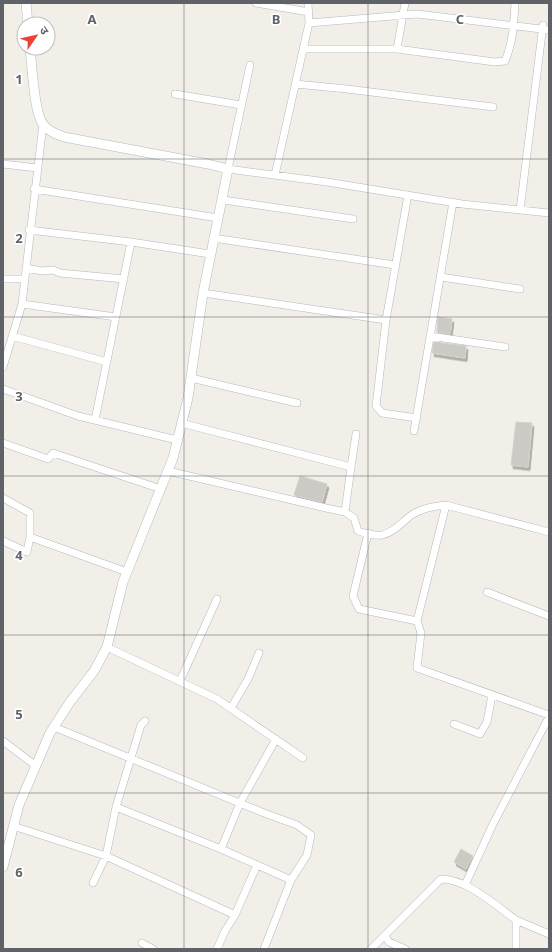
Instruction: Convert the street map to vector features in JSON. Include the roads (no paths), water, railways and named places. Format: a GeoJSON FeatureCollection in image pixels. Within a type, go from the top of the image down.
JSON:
{"type":"FeatureCollection","features":[{"type":"Feature","properties":{"kind":"street"},"geometry":{"type":"LineString","coordinates":[[27,3],[28,16]]}},
{"type":"Feature","properties":{"kind":"street"},"geometry":{"type":"LineString","coordinates":[[256,3],[309,12]]}},
{"type":"Feature","properties":{"kind":"street"},"geometry":{"type":"LineString","coordinates":[[275,175],[309,23],[308,3]]}},
{"type":"Feature","properties":{"kind":"street"},"geometry":{"type":"LineString","coordinates":[[397,49],[405,3]]}},
{"type":"Feature","properties":{"kind":"street"},"geometry":{"type":"LineString","coordinates":[[304,49],[397,49],[475,58],[495,62],[505,61],[509,53],[514,26],[515,3]]}},
{"type":"Feature","properties":{"kind":"street"},"geometry":{"type":"LineString","coordinates":[[309,23],[417,14],[514,26],[545,28],[520,210]]}},
{"type":"Feature","properties":{"kind":"street"},"geometry":{"type":"LineString","coordinates":[[31,56],[37,112],[42,124],[51,132],[64,137],[228,169],[327,182],[453,202],[549,213]]}},
{"type":"Feature","properties":{"kind":"street"},"geometry":{"type":"LineString","coordinates":[[3,867],[19,805],[54,727],[70,702],[94,671],[107,647],[123,582],[173,458],[188,398],[210,254],[223,200],[250,65]]}},
{"type":"Feature","properties":{"kind":"street"},"geometry":{"type":"LineString","coordinates":[[296,84],[493,107]]}},
{"type":"Feature","properties":{"kind":"street"},"geometry":{"type":"LineString","coordinates":[[175,94],[241,105]]}},
{"type":"Feature","properties":{"kind":"street"},"geometry":{"type":"LineString","coordinates":[[3,367],[22,304],[42,124]]}},
{"type":"Feature","properties":{"kind":"street"},"geometry":{"type":"LineString","coordinates":[[3,164],[37,168]]}},
{"type":"Feature","properties":{"kind":"street"},"geometry":{"type":"LineString","coordinates":[[34,189],[218,218]]}},
{"type":"Feature","properties":{"kind":"street"},"geometry":{"type":"LineString","coordinates":[[408,195],[386,320],[376,406],[382,413],[417,418]]}},
{"type":"Feature","properties":{"kind":"street"},"geometry":{"type":"LineString","coordinates":[[223,200],[353,219]]}},
{"type":"Feature","properties":{"kind":"street"},"geometry":{"type":"LineString","coordinates":[[414,431],[453,202]]}},
{"type":"Feature","properties":{"kind":"street"},"geometry":{"type":"LineString","coordinates":[[30,230],[131,242],[210,254]]}},
{"type":"Feature","properties":{"kind":"street"},"geometry":{"type":"LineString","coordinates":[[213,238],[395,266]]}},
{"type":"Feature","properties":{"kind":"street"},"geometry":{"type":"LineString","coordinates":[[95,420],[131,242]]}},
{"type":"Feature","properties":{"kind":"street"},"geometry":{"type":"LineString","coordinates":[[26,268],[124,279]]}},
{"type":"Feature","properties":{"kind":"street"},"geometry":{"type":"LineString","coordinates":[[441,277],[520,289]]}},
{"type":"Feature","properties":{"kind":"street"},"geometry":{"type":"LineString","coordinates":[[3,279],[24,279]]}},
{"type":"Feature","properties":{"kind":"street"},"geometry":{"type":"LineString","coordinates":[[203,293],[386,320]]}},
{"type":"Feature","properties":{"kind":"street"},"geometry":{"type":"LineString","coordinates":[[22,304],[116,318]]}},
{"type":"Feature","properties":{"kind":"street"},"geometry":{"type":"LineString","coordinates":[[12,336],[107,362]]}},
{"type":"Feature","properties":{"kind":"street"},"geometry":{"type":"LineString","coordinates":[[430,336],[505,347]]}},
{"type":"Feature","properties":{"kind":"street"},"geometry":{"type":"LineString","coordinates":[[190,378],[297,403]]}},
{"type":"Feature","properties":{"kind":"street"},"geometry":{"type":"LineString","coordinates":[[3,389],[78,416],[177,440]]}},
{"type":"Feature","properties":{"kind":"street"},"geometry":{"type":"LineString","coordinates":[[181,423],[351,468]]}},
{"type":"Feature","properties":{"kind":"street"},"geometry":{"type":"LineString","coordinates":[[345,512],[356,434]]}},
{"type":"Feature","properties":{"kind":"street"},"geometry":{"type":"LineString","coordinates":[[3,443],[48,459],[53,453],[161,489]]}},
{"type":"Feature","properties":{"kind":"street"},"geometry":{"type":"LineString","coordinates":[[168,471],[345,512],[354,518],[358,531],[368,533],[382,535],[397,528],[414,513],[430,507],[446,505],[549,532]]}},
{"type":"Feature","properties":{"kind":"street"},"geometry":{"type":"LineString","coordinates":[[3,498],[30,513],[30,537],[27,552],[3,541]]}},
{"type":"Feature","properties":{"kind":"street"},"geometry":{"type":"LineString","coordinates":[[446,505],[416,621],[421,633],[417,668],[549,716],[493,824],[466,884]]}},
{"type":"Feature","properties":{"kind":"street"},"geometry":{"type":"LineString","coordinates":[[368,533],[353,596],[359,609],[416,621]]}},
{"type":"Feature","properties":{"kind":"street"},"geometry":{"type":"LineString","coordinates":[[30,537],[127,572]]}},
{"type":"Feature","properties":{"kind":"street"},"geometry":{"type":"LineString","coordinates":[[487,592],[549,616]]}},
{"type":"Feature","properties":{"kind":"street"},"geometry":{"type":"LineString","coordinates":[[180,681],[217,599]]}},
{"type":"Feature","properties":{"kind":"street"},"geometry":{"type":"LineString","coordinates":[[107,647],[217,699],[303,758]]}},
{"type":"Feature","properties":{"kind":"street"},"geometry":{"type":"LineString","coordinates":[[231,708],[248,679],[259,653]]}},
{"type":"Feature","properties":{"kind":"street"},"geometry":{"type":"LineString","coordinates":[[454,724],[480,734],[488,722],[492,695]]}},
{"type":"Feature","properties":{"kind":"street"},"geometry":{"type":"LineString","coordinates":[[93,883],[106,856],[116,807],[130,758],[141,725],[145,721]]}},
{"type":"Feature","properties":{"kind":"street"},"geometry":{"type":"LineString","coordinates":[[54,727],[240,803],[297,824],[311,834],[307,855],[291,880],[264,949]]}},
{"type":"Feature","properties":{"kind":"street"},"geometry":{"type":"LineString","coordinates":[[221,850],[240,803],[276,739]]}},
{"type":"Feature","properties":{"kind":"street"},"geometry":{"type":"LineString","coordinates":[[3,741],[36,766]]}},
{"type":"Feature","properties":{"kind":"street"},"geometry":{"type":"LineString","coordinates":[[116,807],[291,880]]}},
{"type":"Feature","properties":{"kind":"street"},"geometry":{"type":"LineString","coordinates":[[14,826],[106,856],[235,915]]}},
{"type":"Feature","properties":{"kind":"street"},"geometry":{"type":"LineString","coordinates":[[218,949],[224,931],[235,915],[257,865]]}},
{"type":"Feature","properties":{"kind":"street"},"geometry":{"type":"LineString","coordinates":[[371,949],[441,879],[448,879],[466,884],[516,920],[549,934]]}},
{"type":"Feature","properties":{"kind":"street"},"geometry":{"type":"LineString","coordinates":[[516,920],[516,949]]}},
{"type":"Feature","properties":{"kind":"street"},"geometry":{"type":"LineString","coordinates":[[385,936],[389,942],[405,949]]}},
{"type":"Feature","properties":{"kind":"street"},"geometry":{"type":"LineString","coordinates":[[142,943],[153,949]]}}]}
